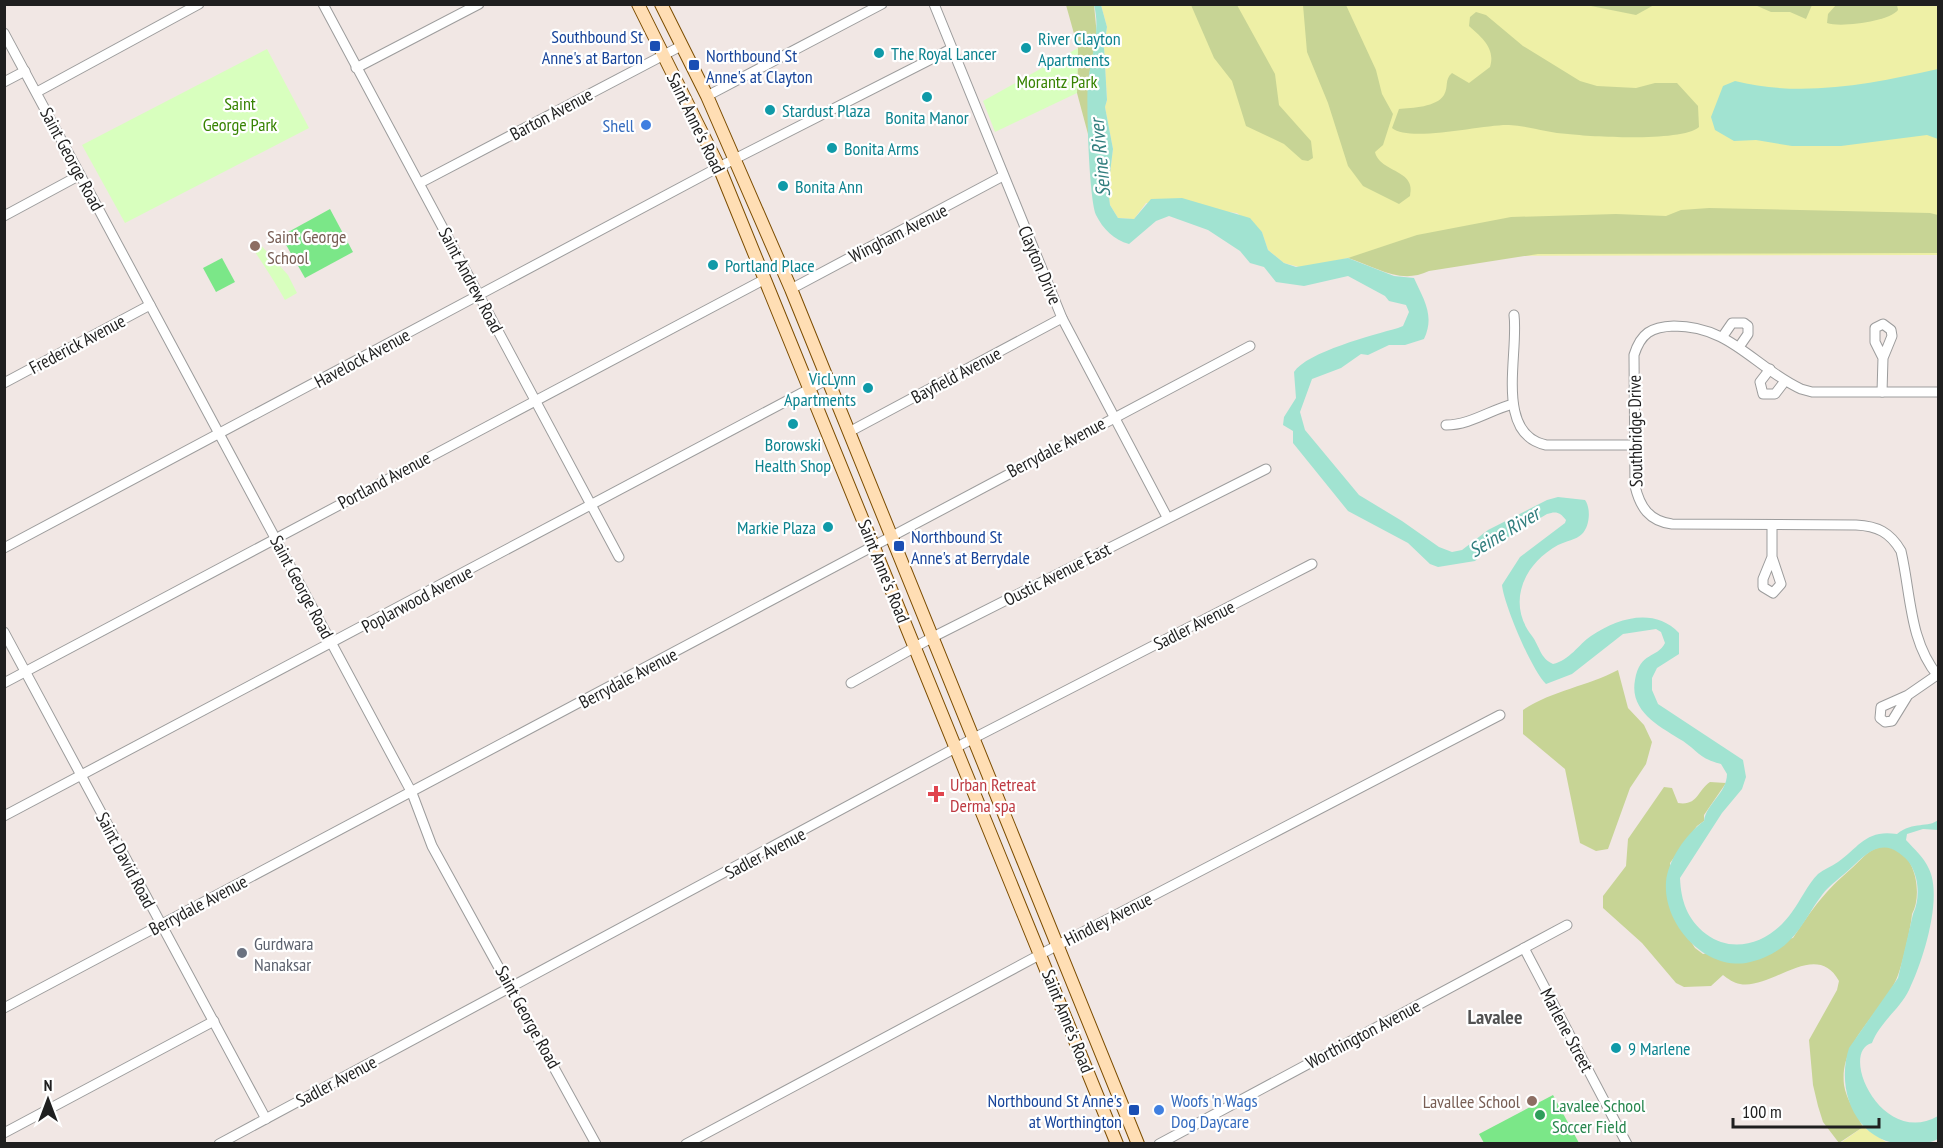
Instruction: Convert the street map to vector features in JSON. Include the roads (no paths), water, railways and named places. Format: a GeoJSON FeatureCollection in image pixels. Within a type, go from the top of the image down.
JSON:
{"type":"FeatureCollection","features":[{"type":"Feature","properties":{"kind":"main road","name":"Saint Anne's Road"},"geometry":{"type":"LineString","coordinates":[[638,4],[719,167],[1118,1143]]}},
{"type":"Feature","properties":{"kind":"main road","name":"Saint Anne's Road"},"geometry":{"type":"LineString","coordinates":[[661,4],[708,96],[791,289],[1138,1143]]}},
{"type":"Feature","properties":{"kind":"street"},"geometry":{"type":"LineString","coordinates":[[37,92],[199,4]]}},
{"type":"Feature","properties":{"kind":"street","name":"Saint Andrew Road"},"geometry":{"type":"LineString","coordinates":[[323,4],[619,557]]}},
{"type":"Feature","properties":{"kind":"street"},"geometry":{"type":"LineString","coordinates":[[356,68],[479,4]]}},
{"type":"Feature","properties":{"kind":"street"},"geometry":{"type":"LineString","coordinates":[[708,96],[882,4]]}},
{"type":"Feature","properties":{"kind":"street","name":"Clayton Drive"},"geometry":{"type":"LineString","coordinates":[[934,4],[1062,318],[1167,517]]}},
{"type":"Feature","properties":{"kind":"street","name":"Saint George Road"},"geometry":{"type":"LineString","coordinates":[[4,33],[412,793],[432,846],[513,987],[596,1143]]}},
{"type":"Feature","properties":{"kind":"street","name":"Barton Avenue"},"geometry":{"type":"LineString","coordinates":[[420,183],[681,45]]}},
{"type":"Feature","properties":{"kind":"street","name":"Havelock Avenue"},"geometry":{"type":"LineString","coordinates":[[4,548],[719,167],[951,49]]}},
{"type":"Feature","properties":{"kind":"street"},"geometry":{"type":"LineString","coordinates":[[4,82],[24,71]]}},
{"type":"Feature","properties":{"kind":"street"},"geometry":{"type":"LineString","coordinates":[[4,216],[80,175]]}},
{"type":"Feature","properties":{"kind":"street","name":"Wingham Avenue"},"geometry":{"type":"LineString","coordinates":[[791,289],[1003,176]]}},
{"type":"Feature","properties":{"kind":"street","name":"Portland Avenue"},"geometry":{"type":"LineString","coordinates":[[4,683],[765,279]]}},
{"type":"Feature","properties":{"kind":"street","name":"Frederick Avenue"},"geometry":{"type":"LineString","coordinates":[[4,382],[150,305]]}},
{"type":"Feature","properties":{"kind":"street"},"geometry":{"type":"LineString","coordinates":[[1514,315],[1516,330],[1514,404],[1518,425],[1523,434],[1534,442],[1546,445],[1634,445]]}},
{"type":"Feature","properties":{"kind":"street","name":"Bayfield Avenue"},"geometry":{"type":"LineString","coordinates":[[849,432],[1062,318]]}},
{"type":"Feature","properties":{"kind":"street"},"geometry":{"type":"LineString","coordinates":[[1723,336],[1732,323],[1744,323],[1748,326],[1748,334],[1739,347]]}},
{"type":"Feature","properties":{"kind":"street","name":"Southbridge Drive"},"geometry":{"type":"LineString","coordinates":[[1938,392],[1812,392],[1785,381],[1723,336],[1704,329],[1659,327],[1647,331],[1639,340],[1634,355],[1635,486],[1639,503],[1654,519],[1672,524],[1870,525],[1888,534],[1901,551],[1918,641],[1927,662],[1938,676]]}},
{"type":"Feature","properties":{"kind":"street","name":"Berrydale Avenue"},"geometry":{"type":"LineString","coordinates":[[4,1008],[874,547],[1115,415],[1250,346]]}},
{"type":"Feature","properties":{"kind":"street"},"geometry":{"type":"LineString","coordinates":[[1882,392],[1883,358]]}},
{"type":"Feature","properties":{"kind":"street"},"geometry":{"type":"LineString","coordinates":[[1770,369],[1760,382],[1763,394],[1775,394],[1785,381]]}},
{"type":"Feature","properties":{"kind":"street","name":"Poplarwood Avenue"},"geometry":{"type":"LineString","coordinates":[[4,816],[828,379]]}},
{"type":"Feature","properties":{"kind":"street"},"geometry":{"type":"LineString","coordinates":[[1446,425],[1459,425],[1494,409],[1514,404]]}},
{"type":"Feature","properties":{"kind":"street","name":"Oustic Avenue East"},"geometry":{"type":"LineString","coordinates":[[850,683],[933,637],[1266,469]]}},
{"type":"Feature","properties":{"kind":"street"},"geometry":{"type":"LineString","coordinates":[[1772,525],[1772,557]]}},
{"type":"Feature","properties":{"kind":"street","name":"Sadler Avenue"},"geometry":{"type":"LineString","coordinates":[[219,1143],[957,750],[975,738],[1312,564]]}},
{"type":"Feature","properties":{"kind":"street","name":"Saint David Road"},"geometry":{"type":"LineString","coordinates":[[4,633],[266,1119]]}},
{"type":"Feature","properties":{"kind":"street"},"geometry":{"type":"LineString","coordinates":[[1908,695],[1938,676]]}},
{"type":"Feature","properties":{"kind":"street","name":"Hindley Avenue"},"geometry":{"type":"LineString","coordinates":[[686,1143],[1058,945],[1500,715]]}},
{"type":"Feature","properties":{"kind":"street","name":"Worthington Avenue"},"geometry":{"type":"LineString","coordinates":[[1159,1143],[1567,925]]}},
{"type":"Feature","properties":{"kind":"street","name":"Marlene Street"},"geometry":{"type":"LineString","coordinates":[[1524,948],[1627,1143]]}},
{"type":"Feature","properties":{"kind":"street"},"geometry":{"type":"LineString","coordinates":[[4,1133],[214,1021]]}},
{"type":"Feature","properties":{"kind":"water","name":"Seine River"},"geometry":{"type":"Polygon","coordinates":[[[1094,5],[1101,5],[1107,27],[1104,47],[1107,100],[1105,107],[1113,149],[1108,189],[1110,205],[1118,218],[1134,219],[1151,199],[1182,198],[1250,218],[1262,232],[1268,250],[1284,263],[1296,267],[1348,258],[1394,276],[1414,278],[1427,308],[1428,323],[1424,339],[1405,345],[1389,345],[1368,355],[1361,354],[1341,368],[1312,379],[1300,412],[1305,430],[1359,495],[1439,547],[1452,552],[1462,550],[1488,530],[1547,500],[1558,497],[1585,500],[1589,517],[1585,531],[1577,538],[1558,545],[1546,553],[1527,574],[1522,586],[1520,611],[1524,624],[1543,655],[1553,664],[1559,662],[1591,636],[1613,624],[1636,618],[1658,620],[1679,633],[1679,654],[1657,668],[1652,678],[1652,690],[1658,704],[1743,760],[1746,777],[1742,789],[1722,813],[1680,878],[1686,909],[1699,928],[1717,941],[1729,944],[1741,944],[1764,938],[1784,922],[1818,874],[1838,862],[1864,840],[1878,834],[1897,834],[1909,827],[1930,824],[1938,820],[1938,830],[1923,829],[1907,834],[1906,840],[1919,853],[1933,881],[1933,912],[1920,963],[1905,997],[1872,1043],[1863,1050],[1860,1063],[1863,1078],[1871,1095],[1884,1109],[1899,1119],[1918,1122],[1938,1116],[1938,1139],[1927,1143],[1906,1144],[1889,1142],[1874,1135],[1854,1112],[1845,1081],[1845,1064],[1849,1048],[1898,978],[1918,897],[1916,878],[1908,861],[1892,849],[1873,850],[1825,891],[1795,935],[1786,944],[1758,960],[1730,963],[1715,959],[1701,951],[1689,940],[1671,913],[1667,898],[1667,874],[1679,848],[1704,821],[1708,809],[1724,787],[1727,774],[1721,764],[1704,757],[1648,717],[1637,701],[1634,691],[1637,671],[1645,660],[1662,648],[1665,643],[1661,632],[1656,629],[1623,634],[1572,674],[1546,684],[1540,677],[1520,637],[1502,585],[1520,557],[1565,523],[1566,520],[1562,515],[1555,512],[1547,514],[1485,551],[1475,561],[1438,567],[1430,564],[1408,543],[1348,511],[1293,443],[1293,431],[1283,425],[1284,417],[1296,398],[1294,372],[1301,365],[1326,351],[1403,326],[1409,312],[1406,305],[1389,301],[1385,296],[1348,276],[1304,286],[1276,282],[1264,267],[1250,263],[1240,251],[1208,230],[1169,216],[1156,221],[1129,244],[1118,240],[1110,233],[1096,215],[1090,171],[1087,93],[1096,34],[1094,5]]]}},
{"type":"Feature","properties":{"kind":"water"},"geometry":{"type":"Polygon","coordinates":[[[1938,69],[1938,139],[1927,135],[1841,146],[1792,146],[1756,140],[1734,141],[1715,130],[1711,117],[1723,86],[1735,81],[1760,86],[1811,89],[1862,84],[1938,69]]]}},
{"type":"Feature","properties":{"kind":"place","name":"Southbound St Anne's at Barton"},"geometry":{"type":"Point","coordinates":[655,46]}},
{"type":"Feature","properties":{"kind":"place","name":"River Clayton Apartments"},"geometry":{"type":"Point","coordinates":[1026,48]}},
{"type":"Feature","properties":{"kind":"place","name":"The Royal Lancer"},"geometry":{"type":"Point","coordinates":[879,53]}},
{"type":"Feature","properties":{"kind":"place","name":"Northbound St Anne's at Clayton"},"geometry":{"type":"Point","coordinates":[694,65]}},
{"type":"Feature","properties":{"kind":"place","name":"Bonita Manor"},"geometry":{"type":"Point","coordinates":[927,97]}},
{"type":"Feature","properties":{"kind":"place","name":"Stardust Plaza"},"geometry":{"type":"Point","coordinates":[770,110]}},
{"type":"Feature","properties":{"kind":"place","name":"Shell"},"geometry":{"type":"Point","coordinates":[646,125]}},
{"type":"Feature","properties":{"kind":"place","name":"Bonita Arms"},"geometry":{"type":"Point","coordinates":[832,148]}},
{"type":"Feature","properties":{"kind":"place","name":"Bonita Ann"},"geometry":{"type":"Point","coordinates":[783,186]}},
{"type":"Feature","properties":{"kind":"place","name":"Saint George School"},"geometry":{"type":"Point","coordinates":[255,246]}},
{"type":"Feature","properties":{"kind":"place","name":"Portland Place"},"geometry":{"type":"Point","coordinates":[713,265]}},
{"type":"Feature","properties":{"kind":"place","name":"VicLynn Apartments"},"geometry":{"type":"Point","coordinates":[868,388]}},
{"type":"Feature","properties":{"kind":"place","name":"Borowski Health Shop"},"geometry":{"type":"Point","coordinates":[793,424]}},
{"type":"Feature","properties":{"kind":"place","name":"Markie Plaza"},"geometry":{"type":"Point","coordinates":[828,527]}},
{"type":"Feature","properties":{"kind":"place","name":"Northbound St Anne's at Berrydale"},"geometry":{"type":"Point","coordinates":[899,546]}},
{"type":"Feature","properties":{"kind":"place","name":"Urban Retreat Derma spa"},"geometry":{"type":"Point","coordinates":[936,794]}},
{"type":"Feature","properties":{"kind":"place","name":"Gurdwara Nanaksar"},"geometry":{"type":"Point","coordinates":[242,953]}},
{"type":"Feature","properties":{"kind":"place","name":"9 Marlene"},"geometry":{"type":"Point","coordinates":[1616,1048]}},
{"type":"Feature","properties":{"kind":"place","name":"Lavallee School"},"geometry":{"type":"Point","coordinates":[1532,1101]}},
{"type":"Feature","properties":{"kind":"place","name":"Northbound St Anne's at Worthington"},"geometry":{"type":"Point","coordinates":[1134,1110]}},
{"type":"Feature","properties":{"kind":"place","name":"Woofs 'n Wags Dog Daycare"},"geometry":{"type":"Point","coordinates":[1159,1110]}},
{"type":"Feature","properties":{"kind":"place","name":"Lavalee School Soccer Field"},"geometry":{"type":"Point","coordinates":[1540,1115]}},
{"type":"Feature","properties":{"kind":"district","name":"Lavalee"},"geometry":{"type":"Point","coordinates":[1495,1017]}},
{"type":"Feature","properties":{"kind":"park label","name":"Morantz Park"},"geometry":{"type":"Point","coordinates":[1057,81]}},
{"type":"Feature","properties":{"kind":"park label","name":"Saint George Park"},"geometry":{"type":"Point","coordinates":[240,113]}}]}
